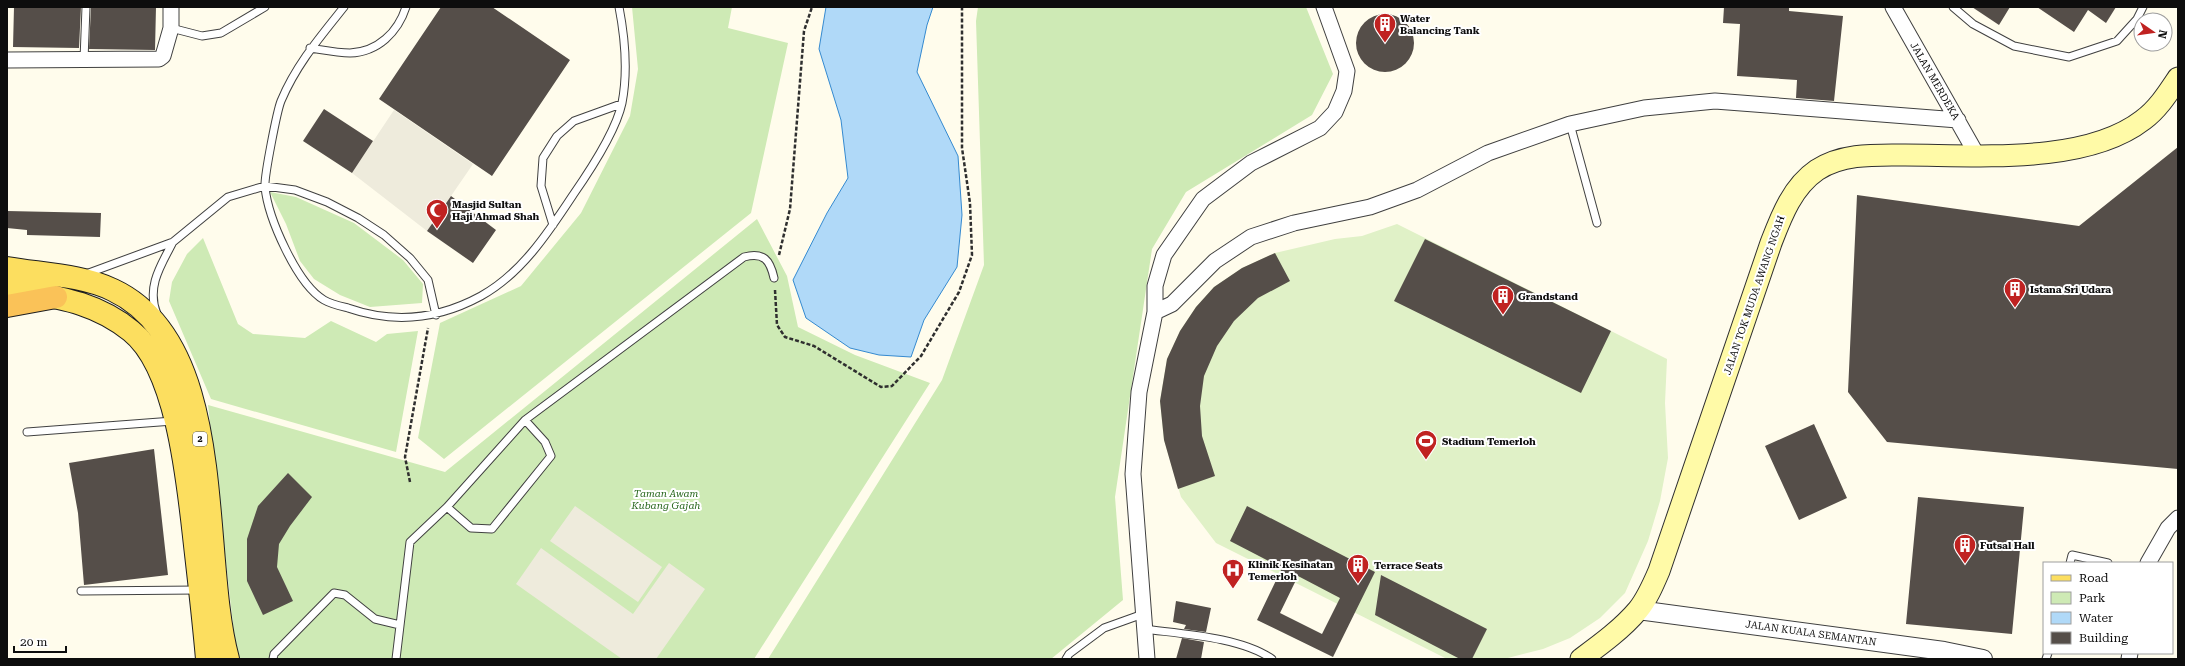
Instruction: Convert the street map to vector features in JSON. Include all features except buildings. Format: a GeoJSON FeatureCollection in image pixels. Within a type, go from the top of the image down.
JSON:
{"type":"FeatureCollection","features":[{"type":"Feature","properties":{"kind":"highway","name":"2"},"geometry":{"type":"LineString","coordinates":[[7,306],[56,297]]}},
{"type":"Feature","properties":{"kind":"main road","name":"JALAN TOK MUDA AWANG NGAH"},"geometry":{"type":"LineString","coordinates":[[1580,659],[1617,630],[1638,610],[1659,572],[1781,216],[1797,190],[1817,170],[1842,159],[1868,155],[2009,155],[2080,148],[2111,138],[2143,120],[2166,97],[2178,78]]}},
{"type":"Feature","properties":{"kind":"main road"},"geometry":{"type":"LineString","coordinates":[[7,268],[73,279]]}},
{"type":"Feature","properties":{"kind":"main road","name":"2"},"geometry":{"type":"LineString","coordinates":[[73,279],[113,290],[150,314],[166,334],[179,359],[194,403],[206,474],[215,572],[224,645],[228,659]]}},
{"type":"Feature","properties":{"kind":"main road"},"geometry":{"type":"LineString","coordinates":[[7,288],[56,297]]}},
{"type":"Feature","properties":{"kind":"main road","name":"2"},"geometry":{"type":"LineString","coordinates":[[56,297],[76,301],[96,308],[133,332],[149,352],[163,377],[177,421],[189,492],[207,659]]}},
{"type":"Feature","properties":{"kind":"street"},"geometry":{"type":"LineString","coordinates":[[7,60],[159,59],[163,56],[171,28],[171,7]]}},
{"type":"Feature","properties":{"kind":"street"},"geometry":{"type":"LineString","coordinates":[[1147,659],[1133,474],[1139,392],[1154,312],[1155,286],[1164,255],[1203,199],[1251,163],[1320,128],[1335,112],[1344,91],[1347,71],[1324,7]]}},
{"type":"Feature","properties":{"kind":"street","name":"JALAN MERDEKA"},"geometry":{"type":"LineString","coordinates":[[1893,7],[1977,155]]}},
{"type":"Feature","properties":{"kind":"street"},"geometry":{"type":"LineString","coordinates":[[1154,312],[1172,304],[1215,261],[1251,237],[1294,223],[1370,207],[1417,190],[1488,153],[1570,124],[1644,108],[1715,101],[1958,120]]}},
{"type":"Feature","properties":{"kind":"street"},"geometry":{"type":"LineString","coordinates":[[2149,562],[2168,528],[2178,518]]}},
{"type":"Feature","properties":{"kind":"street","name":"JALAN KUALA SEMANTAN"},"geometry":{"type":"LineString","coordinates":[[1638,610],[1943,655],[1983,659]]}},
{"type":"Feature","properties":{"kind":"lane"},"geometry":{"type":"LineString","coordinates":[[84,60],[86,7]]}},
{"type":"Feature","properties":{"kind":"lane"},"geometry":{"type":"LineString","coordinates":[[171,28],[202,36],[221,33],[265,7]]}},
{"type":"Feature","properties":{"kind":"lane"},"geometry":{"type":"LineString","coordinates":[[344,7],[310,48],[280,103],[265,186],[270,209],[281,237],[300,276],[318,295],[325,301],[371,316],[404,318],[433,315],[481,296],[516,271],[553,225],[592,168],[621,104],[625,67],[624,40],[619,7]]}},
{"type":"Feature","properties":{"kind":"lane"},"geometry":{"type":"LineString","coordinates":[[310,48],[350,53],[379,46],[403,17],[406,7]]}},
{"type":"Feature","properties":{"kind":"lane"},"geometry":{"type":"LineString","coordinates":[[1953,7],[1973,24],[2014,46],[2069,57],[2117,41],[2137,19],[2143,7]]}},
{"type":"Feature","properties":{"kind":"lane"},"geometry":{"type":"LineString","coordinates":[[553,225],[541,186],[544,158],[557,136],[574,121],[621,104]]}},
{"type":"Feature","properties":{"kind":"lane"},"geometry":{"type":"LineString","coordinates":[[1570,124],[1597,223]]}},
{"type":"Feature","properties":{"kind":"lane"},"geometry":{"type":"LineString","coordinates":[[73,279],[128,260],[173,242],[228,197],[265,186],[295,190],[327,202],[358,218],[384,236],[410,258],[428,280],[433,315]]}},
{"type":"Feature","properties":{"kind":"lane"},"geometry":{"type":"LineString","coordinates":[[166,334],[155,308],[152,289],[154,279],[173,242]]}},
{"type":"Feature","properties":{"kind":"lane"},"geometry":{"type":"LineString","coordinates":[[396,659],[410,542],[447,507],[525,420],[744,257],[754,255],[764,258],[772,266],[774,278]]}},
{"type":"Feature","properties":{"kind":"lane"},"geometry":{"type":"LineString","coordinates":[[447,507],[471,528],[492,529],[551,456],[545,442],[525,420]]}},
{"type":"Feature","properties":{"kind":"lane"},"geometry":{"type":"LineString","coordinates":[[27,432],[177,421]]}},
{"type":"Feature","properties":{"kind":"lane"},"geometry":{"type":"LineString","coordinates":[[2070,562],[2072,555],[2104,562]]}},
{"type":"Feature","properties":{"kind":"lane"},"geometry":{"type":"LineString","coordinates":[[81,592],[200,590]]}},
{"type":"Feature","properties":{"kind":"lane"},"geometry":{"type":"LineString","coordinates":[[273,659],[274,654],[334,593],[345,595],[375,619],[400,625]]}},
{"type":"Feature","properties":{"kind":"lane"},"geometry":{"type":"LineString","coordinates":[[1066,659],[1069,654],[1104,628],[1143,614]]}},
{"type":"Feature","properties":{"kind":"lane"},"geometry":{"type":"LineString","coordinates":[[1144,629],[1220,640],[1272,659]]}},
{"type":"Feature","properties":{"kind":"path"},"geometry":{"type":"LineString","coordinates":[[812,7],[804,31],[790,209],[774,278],[777,325],[785,337],[814,346],[881,388],[892,386],[921,356],[959,292],[972,255],[970,202],[962,148],[962,7]]}},
{"type":"Feature","properties":{"kind":"path"},"geometry":{"type":"LineString","coordinates":[[410,482],[405,457],[433,315]]}},
{"type":"Feature","properties":{"kind":"green space"},"geometry":{"type":"Polygon","coordinates":[[[632,7],[732,7],[728,28],[788,43],[751,213],[444,459],[418,438],[440,323],[521,286],[581,213],[630,116],[638,69],[632,7]]]}},
{"type":"Feature","properties":{"kind":"green space"},"geometry":{"type":"Polygon","coordinates":[[[978,7],[1306,7],[1333,74],[1312,115],[1186,192],[1152,249],[1115,497],[1123,600],[1051,659],[768,659],[942,380],[984,265],[976,21],[978,7]]]}},
{"type":"Feature","properties":{"kind":"green space"},"geometry":{"type":"Polygon","coordinates":[[[270,192],[296,197],[354,223],[403,260],[423,284],[422,303],[370,307],[340,295],[314,279],[300,261],[286,224],[270,192]]]}},
{"type":"Feature","properties":{"kind":"green space","name":"Taman Awam Kubang Gajah"},"geometry":{"type":"Polygon","coordinates":[[[757,219],[787,276],[798,327],[855,355],[930,383],[754,659],[237,659],[208,405],[445,472],[757,219]]]}},
{"type":"Feature","properties":{"kind":"green space"},"geometry":{"type":"Polygon","coordinates":[[[1397,224],[1667,359],[1665,403],[1668,458],[1660,501],[1648,541],[1625,593],[1600,618],[1570,638],[1543,649],[1504,659],[1447,659],[1216,543],[1181,497],[1164,440],[1160,401],[1167,359],[1180,331],[1196,307],[1214,287],[1242,268],[1275,253],[1335,239],[1362,236],[1397,224]]]}},
{"type":"Feature","properties":{"kind":"green space"},"geometry":{"type":"Polygon","coordinates":[[[203,238],[238,324],[253,334],[305,338],[331,321],[376,342],[387,334],[418,331],[396,452],[211,399],[169,301],[172,282],[187,254],[203,238]]]}},
{"type":"Feature","properties":{"kind":"shaded area"},"geometry":{"type":"Polygon","coordinates":[[[394,110],[473,164],[427,231],[352,173],[394,110]]]}},
{"type":"Feature","properties":{"kind":"shaded area"},"geometry":{"type":"Polygon","coordinates":[[[575,506],[662,567],[638,602],[550,541],[575,506]]]}},
{"type":"Feature","properties":{"kind":"shaded area"},"geometry":{"type":"Polygon","coordinates":[[[541,548],[633,614],[669,563],[705,589],[656,659],[622,659],[516,584],[541,548]]]}},
{"type":"Feature","properties":{"kind":"water"},"geometry":{"type":"Polygon","coordinates":[[[826,7],[933,7],[927,25],[917,72],[958,156],[962,215],[957,267],[924,320],[911,357],[879,355],[850,348],[806,318],[793,280],[827,213],[848,178],[841,120],[819,49],[826,7]]]}},
{"type":"Feature","properties":{"kind":"place","name":"Water Balancing Tank"},"geometry":{"type":"Point","coordinates":[1385,44]}},
{"type":"Feature","properties":{"kind":"place","name":"Masjid Sultan Haji Ahmad Shah"},"geometry":{"type":"Point","coordinates":[437,230]}},
{"type":"Feature","properties":{"kind":"place","name":"Istana Sri Udara"},"geometry":{"type":"Point","coordinates":[2015,308]}},
{"type":"Feature","properties":{"kind":"place","name":"Grandstand"},"geometry":{"type":"Point","coordinates":[1503,316]}},
{"type":"Feature","properties":{"kind":"place","name":"Stadium Temerloh"},"geometry":{"type":"Point","coordinates":[1426,460]}},
{"type":"Feature","properties":{"kind":"place","name":"Futsal Hall"},"geometry":{"type":"Point","coordinates":[1965,564]}},
{"type":"Feature","properties":{"kind":"place","name":"Terrace Seats"},"geometry":{"type":"Point","coordinates":[1358,584]}},
{"type":"Feature","properties":{"kind":"place","name":"Klinik Kesihatan Temerloh"},"geometry":{"type":"Point","coordinates":[1233,590]}}]}
